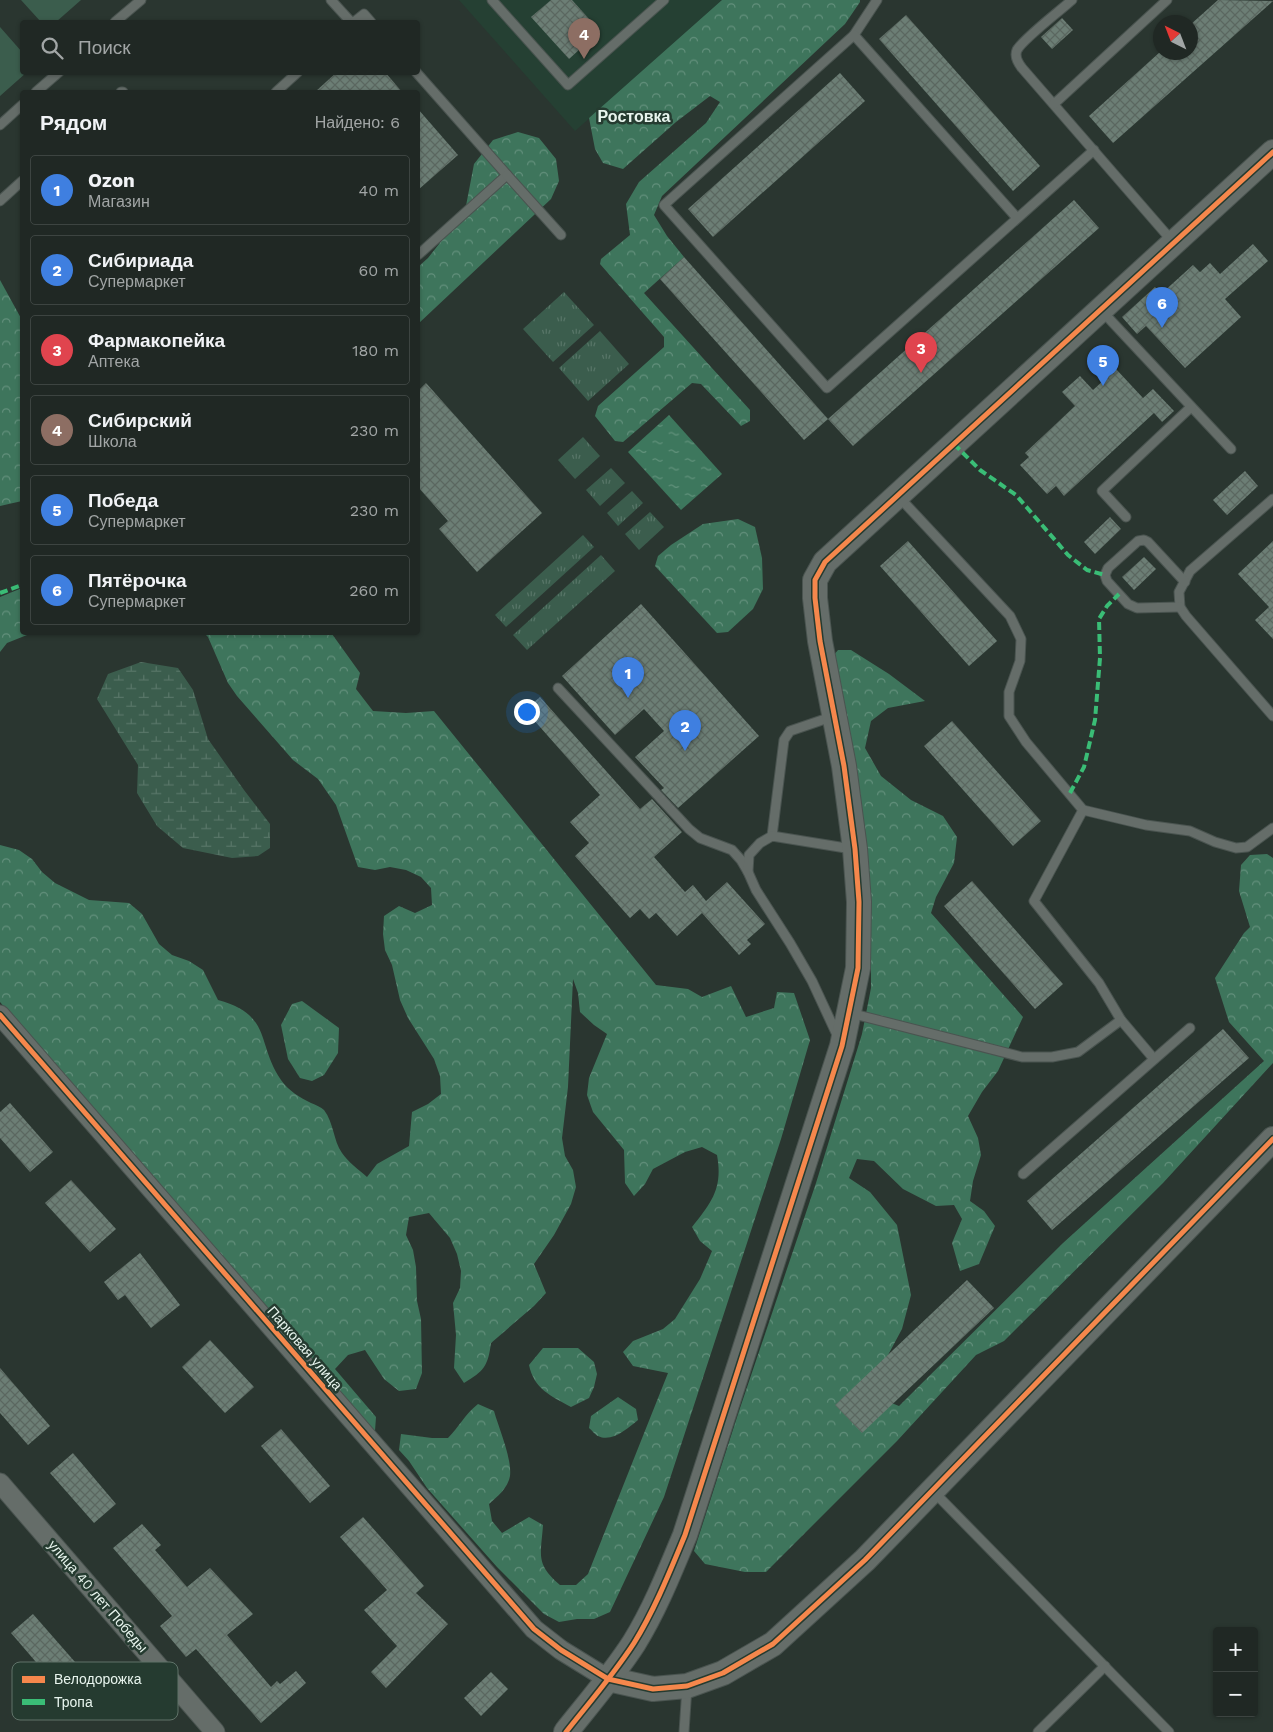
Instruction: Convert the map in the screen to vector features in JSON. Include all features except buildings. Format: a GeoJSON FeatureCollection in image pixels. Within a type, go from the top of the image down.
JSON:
{"type":"FeatureCollection","features":[{"type":"Feature","properties":{"kind":"street"},"geometry":{"type":"LineString","coordinates":[[566,1732],[634,1643],[663,1589],[685,1535],[842,1046],[850,1013],[858,968],[859,902],[855,849],[844,766],[820,641],[814,598],[815,580],[825,562],[1273,152]]}},
{"type":"Feature","properties":{"kind":"street","name":"Парковая улица"},"geometry":{"type":"LineString","coordinates":[[0,1015],[534,1629],[561,1650],[608,1679]]}},
{"type":"Feature","properties":{"kind":"street"},"geometry":{"type":"LineString","coordinates":[[608,1679],[653,1689],[687,1686],[723,1673],[773,1644],[865,1560],[1273,1139]]}},
{"type":"Feature","properties":{"kind":"street","name":"улица 40 лет Победы"},"geometry":{"type":"LineString","coordinates":[[0,1482],[155,1662]]}},
{"type":"Feature","properties":{"kind":"street","name":"улица 40 лет Победы"},"geometry":{"type":"LineString","coordinates":[[178,1689],[215,1732]]}},
{"type":"Feature","properties":{"kind":"lane"},"geometry":{"type":"LineString","coordinates":[[117,20],[141,0]]}},
{"type":"Feature","properties":{"kind":"lane"},"geometry":{"type":"LineString","coordinates":[[331,0],[351,20]]}},
{"type":"Feature","properties":{"kind":"lane"},"geometry":{"type":"LineString","coordinates":[[492,0],[568,85],[664,0]]}},
{"type":"Feature","properties":{"kind":"lane"},"geometry":{"type":"LineString","coordinates":[[877,0],[854,35],[664,205],[827,388],[1094,150]]}},
{"type":"Feature","properties":{"kind":"lane"},"geometry":{"type":"LineString","coordinates":[[1072,0],[1017,51],[1016,59],[1173,242]]}},
{"type":"Feature","properties":{"kind":"lane"},"geometry":{"type":"LineString","coordinates":[[1054,104],[1167,0]]}},
{"type":"Feature","properties":{"kind":"lane"},"geometry":{"type":"LineString","coordinates":[[356,20],[364,14],[369,20]]}},
{"type":"Feature","properties":{"kind":"lane"},"geometry":{"type":"LineString","coordinates":[[854,35],[1018,218]]}},
{"type":"Feature","properties":{"kind":"lane"},"geometry":{"type":"LineString","coordinates":[[38,90],[56,75]]}},
{"type":"Feature","properties":{"kind":"lane"},"geometry":{"type":"LineString","coordinates":[[278,90],[295,75]]}},
{"type":"Feature","properties":{"kind":"lane"},"geometry":{"type":"LineString","coordinates":[[419,75],[561,235]]}},
{"type":"Feature","properties":{"kind":"lane"},"geometry":{"type":"LineString","coordinates":[[0,125],[20,107]]}},
{"type":"Feature","properties":{"kind":"lane"},"geometry":{"type":"LineString","coordinates":[[420,253],[507,175]]}},
{"type":"Feature","properties":{"kind":"lane"},"geometry":{"type":"LineString","coordinates":[[0,201],[20,183]]}},
{"type":"Feature","properties":{"kind":"lane"},"geometry":{"type":"LineString","coordinates":[[1100,310],[1230,449]]}},
{"type":"Feature","properties":{"kind":"lane"},"geometry":{"type":"LineString","coordinates":[[1126,517],[1102,490],[1192,407]]}},
{"type":"Feature","properties":{"kind":"lane"},"geometry":{"type":"LineString","coordinates":[[897,495],[1010,616],[1021,639],[1020,661],[1009,692],[1009,716],[1026,742],[1083,810],[1146,825],[1190,831],[1215,842],[1236,848],[1247,847],[1273,828]]}},
{"type":"Feature","properties":{"kind":"lane"},"geometry":{"type":"LineString","coordinates":[[1273,499],[1190,571],[1179,592],[1180,607],[1273,716]]}},
{"type":"Feature","properties":{"kind":"lane"},"geometry":{"type":"LineString","coordinates":[[1180,607],[1137,608],[1128,604],[1106,581],[1105,575],[1108,568],[1138,541],[1144,540],[1185,582]]}},
{"type":"Feature","properties":{"kind":"lane"},"geometry":{"type":"LineString","coordinates":[[558,688],[688,829],[700,838],[732,850],[741,860],[756,890],[812,982],[842,1046]]}},
{"type":"Feature","properties":{"kind":"lane"},"geometry":{"type":"LineString","coordinates":[[772,836],[784,740],[790,731],[834,716]]}},
{"type":"Feature","properties":{"kind":"lane"},"geometry":{"type":"LineString","coordinates":[[1083,810],[1034,901],[1099,983],[1121,1020],[1154,1059]]}},
{"type":"Feature","properties":{"kind":"lane"},"geometry":{"type":"LineString","coordinates":[[748,872],[749,855],[772,836],[855,849]]}},
{"type":"Feature","properties":{"kind":"lane"},"geometry":{"type":"LineString","coordinates":[[850,1013],[1022,1057],[1052,1057],[1078,1052],[1121,1020]]}},
{"type":"Feature","properties":{"kind":"lane"},"geometry":{"type":"LineString","coordinates":[[1022,1174],[1190,1028]]}},
{"type":"Feature","properties":{"kind":"lane"},"geometry":{"type":"LineString","coordinates":[[933,1490],[1169,1732]]}},
{"type":"Feature","properties":{"kind":"lane"},"geometry":{"type":"LineString","coordinates":[[1038,1732],[1105,1666]]}},
{"type":"Feature","properties":{"kind":"lane"},"geometry":{"type":"LineString","coordinates":[[684,1732],[687,1686]]}},
{"type":"Feature","properties":{"kind":"shaded area"},"geometry":{"type":"Polygon","coordinates":[[[459,0],[722,0],[575,131],[459,0]]]}},
{"type":"Feature","properties":{"kind":"green space"},"geometry":{"type":"Polygon","coordinates":[[[21,0],[81,0],[58,20],[39,20],[21,0]]]}},
{"type":"Feature","properties":{"kind":"green space"},"geometry":{"type":"Polygon","coordinates":[[[722,0],[860,0],[860,2],[845,24],[662,196],[654,215],[667,236],[684,257],[644,293],[750,410],[750,421],[741,426],[701,384],[692,383],[623,442],[615,441],[595,416],[598,406],[664,347],[664,337],[600,264],[601,259],[630,235],[626,204],[639,182],[706,123],[720,102],[710,96],[676,122],[623,169],[603,163],[595,149],[589,118],[722,0]]]}},
{"type":"Feature","properties":{"kind":"green space"},"geometry":{"type":"Polygon","coordinates":[[[0,27],[20,50],[20,75],[24,75],[0,96],[0,27]]]}},
{"type":"Feature","properties":{"kind":"green space"},"geometry":{"type":"Polygon","coordinates":[[[518,132],[539,138],[556,159],[559,181],[551,199],[420,322],[420,265],[428,258],[465,211],[474,164],[493,140],[518,132]]]}},
{"type":"Feature","properties":{"kind":"green space"},"geometry":{"type":"Polygon","coordinates":[[[0,280],[20,316],[20,501],[0,506],[0,280]]]}},
{"type":"Feature","properties":{"kind":"green space"},"geometry":{"type":"Polygon","coordinates":[[[564,292],[594,325],[553,362],[523,329],[564,292]]]}},
{"type":"Feature","properties":{"kind":"green space"},"geometry":{"type":"Polygon","coordinates":[[[600,331],[629,364],[588,401],[559,368],[600,331]]]}},
{"type":"Feature","properties":{"kind":"green space"},"geometry":{"type":"Polygon","coordinates":[[[583,437],[600,456],[575,479],[558,460],[583,437]]]}},
{"type":"Feature","properties":{"kind":"green space"},"geometry":{"type":"Polygon","coordinates":[[[611,468],[625,483],[600,506],[586,490],[611,468]]]}},
{"type":"Feature","properties":{"kind":"green space"},"geometry":{"type":"Polygon","coordinates":[[[632,491],[643,503],[618,526],[607,513],[632,491]]]}},
{"type":"Feature","properties":{"kind":"green space"},"geometry":{"type":"Polygon","coordinates":[[[650,512],[664,527],[639,550],[625,534],[650,512]]]}},
{"type":"Feature","properties":{"kind":"green space"},"geometry":{"type":"Polygon","coordinates":[[[738,519],[755,527],[762,558],[763,589],[753,609],[728,632],[717,633],[655,566],[658,556],[703,524],[738,519]]]}},
{"type":"Feature","properties":{"kind":"green space"},"geometry":{"type":"Polygon","coordinates":[[[583,535],[594,547],[506,627],[495,615],[583,535]]]}},
{"type":"Feature","properties":{"kind":"green space"},"geometry":{"type":"Polygon","coordinates":[[[601,555],[615,571],[527,650],[513,635],[601,555]]]}},
{"type":"Feature","properties":{"kind":"green space"},"geometry":{"type":"Polygon","coordinates":[[[20,589],[20,635],[27,635],[7,643],[0,652],[0,597],[20,589]]]}},
{"type":"Feature","properties":{"kind":"green space"},"geometry":{"type":"Polygon","coordinates":[[[206,635],[333,635],[360,673],[356,689],[373,711],[406,713],[434,711],[656,985],[688,989],[702,997],[731,986],[746,1017],[774,1008],[777,992],[794,993],[810,1040],[781,1139],[664,1497],[610,1612],[594,1619],[559,1622],[544,1614],[497,1567],[427,1488],[409,1461],[399,1450],[401,1434],[448,1438],[478,1404],[494,1411],[507,1452],[510,1476],[505,1488],[489,1504],[492,1521],[502,1533],[529,1517],[543,1525],[541,1558],[547,1571],[560,1585],[576,1585],[588,1574],[668,1373],[633,1366],[623,1352],[633,1341],[663,1329],[675,1319],[700,1279],[712,1251],[700,1241],[692,1227],[714,1194],[717,1186],[718,1167],[717,1155],[702,1147],[685,1152],[653,1169],[645,1184],[634,1196],[625,1183],[624,1150],[593,1112],[587,1095],[589,1078],[607,1034],[580,1012],[578,993],[573,979],[568,1087],[562,1138],[565,1156],[573,1170],[576,1187],[571,1204],[554,1235],[534,1264],[546,1293],[534,1306],[491,1343],[484,1367],[464,1383],[454,1368],[456,1335],[453,1303],[460,1288],[461,1271],[457,1254],[450,1238],[429,1213],[409,1217],[406,1235],[413,1250],[416,1267],[417,1301],[421,1319],[422,1373],[416,1389],[399,1391],[384,1379],[365,1350],[348,1355],[335,1369],[376,1417],[375,1431],[355,1419],[0,1002],[0,845],[19,850],[32,859],[42,872],[55,883],[89,900],[129,903],[142,914],[159,944],[172,955],[189,961],[203,970],[218,1000],[235,1006],[248,1014],[256,1022],[273,1067],[281,1080],[294,1093],[324,1110],[330,1120],[342,1153],[350,1163],[367,1177],[377,1164],[409,1146],[412,1112],[428,1104],[441,1094],[440,1076],[434,1059],[408,1018],[400,1000],[392,965],[385,950],[383,934],[384,916],[399,906],[415,913],[432,905],[431,888],[421,877],[406,870],[390,867],[375,870],[358,867],[336,805],[318,779],[293,760],[237,696],[228,683],[206,635]]]}},
{"type":"Feature","properties":{"kind":"green space"},"geometry":{"type":"Polygon","coordinates":[[[838,650],[851,650],[889,674],[925,701],[888,708],[871,721],[865,748],[881,776],[911,800],[943,816],[957,837],[954,863],[936,897],[931,913],[1023,1017],[998,1071],[982,1092],[968,1116],[978,1138],[981,1155],[973,1181],[970,1201],[984,1211],[995,1226],[979,1264],[960,1271],[952,1243],[962,1219],[954,1205],[936,1206],[903,1189],[874,1161],[857,1159],[849,1178],[870,1192],[897,1225],[911,1295],[902,1329],[880,1370],[884,1400],[899,1406],[1063,1243],[1264,1061],[1229,1022],[1215,978],[1244,933],[1250,927],[1239,891],[1241,865],[1250,855],[1267,854],[1273,858],[1273,1063],[1163,1183],[1004,1341],[976,1355],[897,1441],[766,1572],[745,1572],[705,1564],[694,1551],[816,1183],[862,1034],[871,988],[871,907],[864,834],[833,656],[838,650]]]}},
{"type":"Feature","properties":{"kind":"green space"},"geometry":{"type":"Polygon","coordinates":[[[141,662],[178,668],[193,690],[208,739],[270,824],[270,848],[258,856],[232,858],[183,848],[157,826],[137,793],[138,765],[97,699],[108,674],[141,662]]]}},
{"type":"Feature","properties":{"kind":"green space"},"geometry":{"type":"Polygon","coordinates":[[[302,1001],[339,1028],[338,1053],[324,1075],[312,1081],[300,1078],[288,1059],[281,1025],[292,1004],[302,1001]]]}},
{"type":"Feature","properties":{"kind":"green space"},"geometry":{"type":"Polygon","coordinates":[[[543,1348],[578,1348],[594,1362],[597,1374],[589,1398],[571,1407],[539,1386],[531,1373],[529,1365],[543,1348]]]}},
{"type":"Feature","properties":{"kind":"green space"},"geometry":{"type":"Polygon","coordinates":[[[618,1397],[636,1409],[638,1420],[614,1436],[603,1438],[589,1428],[591,1416],[618,1397]]]}},
{"type":"Feature","properties":{"kind":"water"},"geometry":{"type":"Polygon","coordinates":[[[669,415],[722,474],[681,510],[628,452],[669,415]]]}},
{"type":"Feature","properties":{"kind":"marked path"},"geometry":{"type":"LineString","coordinates":[[954,444],[980,470],[1016,495],[1068,555],[1087,570],[1105,575]]}},
{"type":"Feature","properties":{"kind":"marked path"},"geometry":{"type":"LineString","coordinates":[[0,593],[20,586]]}},
{"type":"Feature","properties":{"kind":"marked path"},"geometry":{"type":"LineString","coordinates":[[1070,793],[1084,767],[1095,720],[1100,658],[1099,619],[1107,606],[1119,594]]}},
{"type":"Feature","properties":{"kind":"cycle path"},"geometry":{"type":"LineString","coordinates":[[566,1732],[610,1677],[642,1630],[685,1535],[842,1046],[858,968],[859,902],[855,849],[844,766],[820,641],[815,580],[825,562],[1273,152]]}},
{"type":"Feature","properties":{"kind":"cycle path"},"geometry":{"type":"LineString","coordinates":[[0,1015],[534,1629],[561,1650],[608,1679],[653,1689],[687,1686],[723,1673],[773,1644],[865,1560],[1273,1139]]}},
{"type":"Feature","properties":{"kind":"place","name":"Сибирский"},"geometry":{"type":"Point","coordinates":[584,59]}},
{"type":"Feature","properties":{"kind":"place","name":"Пятёрочка"},"geometry":{"type":"Point","coordinates":[1162,328]}},
{"type":"Feature","properties":{"kind":"place","name":"Фармакопейка"},"geometry":{"type":"Point","coordinates":[921,373]}},
{"type":"Feature","properties":{"kind":"place","name":"Победа"},"geometry":{"type":"Point","coordinates":[1103,386]}},
{"type":"Feature","properties":{"kind":"place","name":"Ozon"},"geometry":{"type":"Point","coordinates":[628,698]}},
{"type":"Feature","properties":{"kind":"place","name":"Сибириада"},"geometry":{"type":"Point","coordinates":[685,751]}},
{"type":"Feature","properties":{"kind":"district","name":"Ростовка"},"geometry":{"type":"Point","coordinates":[634,116]}}]}
